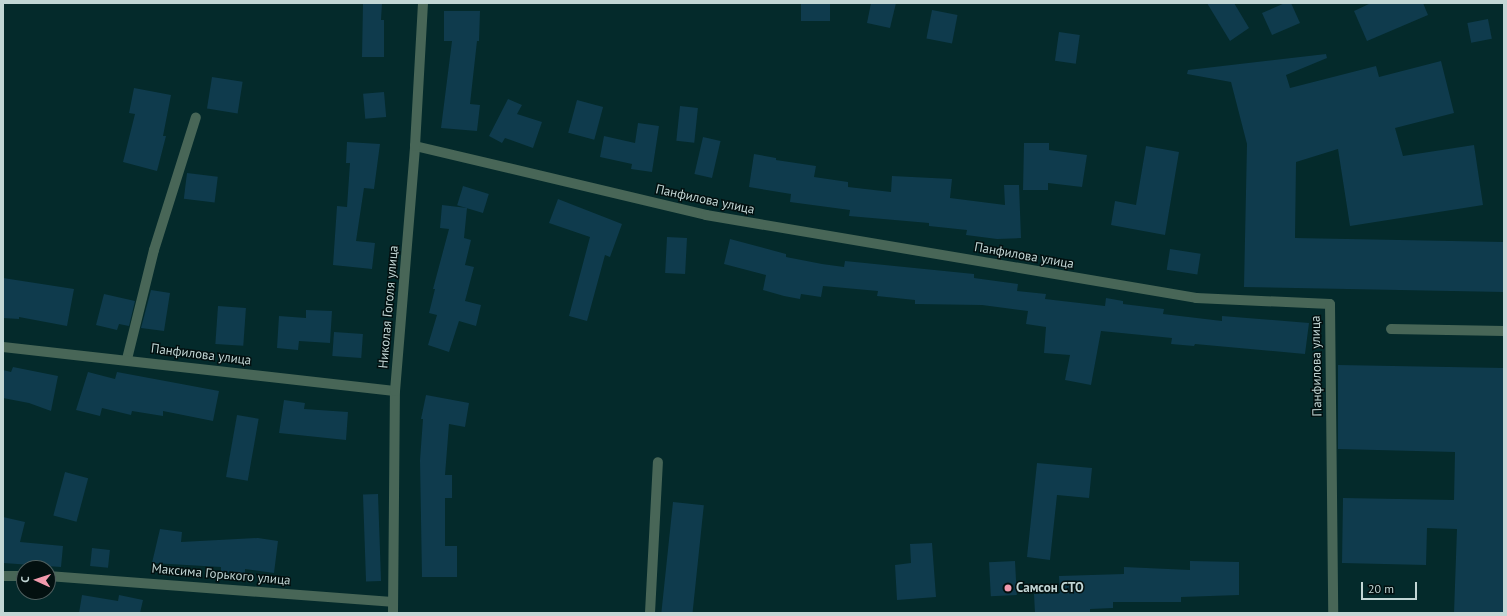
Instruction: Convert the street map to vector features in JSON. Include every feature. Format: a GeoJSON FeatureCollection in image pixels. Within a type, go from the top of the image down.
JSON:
{"type":"FeatureCollection","features":[{"type":"Feature","properties":{"kind":"street","name":"Николая Гоголя улица"},"geometry":{"type":"LineString","coordinates":[[393,613],[395,391],[415,146],[423,3]]}},
{"type":"Feature","properties":{"kind":"street"},"geometry":{"type":"LineString","coordinates":[[127,359],[154,250],[196,117]]}},
{"type":"Feature","properties":{"kind":"street","name":"Панфилова улица"},"geometry":{"type":"LineString","coordinates":[[415,146],[706,215],[1196,298],[1330,304],[1333,613]]}},
{"type":"Feature","properties":{"kind":"street"},"geometry":{"type":"LineString","coordinates":[[1391,329],[1504,331]]}},
{"type":"Feature","properties":{"kind":"street","name":"Панфилова улица"},"geometry":{"type":"LineString","coordinates":[[3,347],[127,359],[395,391]]}},
{"type":"Feature","properties":{"kind":"street"},"geometry":{"type":"LineString","coordinates":[[650,613],[658,462]]}},
{"type":"Feature","properties":{"kind":"street"},"geometry":{"type":"LineString","coordinates":[[3,576],[16,576]]}},
{"type":"Feature","properties":{"kind":"street","name":"Максима Горького улица"},"geometry":{"type":"LineString","coordinates":[[56,577],[392,602]]}},
{"type":"Feature","properties":{"kind":"building"},"geometry":{"type":"Polygon","coordinates":[[[363,3],[382,3],[381,20],[384,20],[384,57],[362,57],[363,3]]]}},
{"type":"Feature","properties":{"kind":"building"},"geometry":{"type":"Polygon","coordinates":[[[801,3],[830,3],[830,21],[801,21],[801,3]]]}},
{"type":"Feature","properties":{"kind":"building"},"geometry":{"type":"Polygon","coordinates":[[[871,3],[896,3],[890,28],[867,23],[871,3]]]}},
{"type":"Feature","properties":{"kind":"building"},"geometry":{"type":"Polygon","coordinates":[[[1207,3],[1234,3],[1249,28],[1230,41],[1207,3]]]}},
{"type":"Feature","properties":{"kind":"building"},"geometry":{"type":"Polygon","coordinates":[[[1285,3],[1291,3],[1300,23],[1272,35],[1262,13],[1285,3]]]}},
{"type":"Feature","properties":{"kind":"building"},"geometry":{"type":"Polygon","coordinates":[[[1371,3],[1423,3],[1428,15],[1367,41],[1354,11],[1371,3]]]}},
{"type":"Feature","properties":{"kind":"building"},"geometry":{"type":"Polygon","coordinates":[[[932,10],[958,15],[952,43],[926,38],[932,10]]]}},
{"type":"Feature","properties":{"kind":"building"},"geometry":{"type":"Polygon","coordinates":[[[444,11],[480,11],[479,41],[477,41],[470,104],[480,105],[477,131],[441,128],[452,41],[444,41],[444,11]]]}},
{"type":"Feature","properties":{"kind":"building"},"geometry":{"type":"Polygon","coordinates":[[[1488,19],[1492,39],[1471,43],[1467,23],[1488,19]]]}},
{"type":"Feature","properties":{"kind":"building"},"geometry":{"type":"Polygon","coordinates":[[[1059,32],[1080,35],[1076,64],[1055,61],[1059,32]]]}},
{"type":"Feature","properties":{"kind":"building"},"geometry":{"type":"Polygon","coordinates":[[[1326,54],[1327,58],[1286,75],[1290,88],[1376,66],[1379,77],[1441,61],[1454,113],[1395,128],[1403,156],[1474,145],[1483,205],[1350,226],[1338,149],[1296,162],[1295,238],[1504,242],[1504,292],[1244,287],[1247,144],[1231,82],[1187,74],[1188,70],[1326,54]]]}},
{"type":"Feature","properties":{"kind":"building"},"geometry":{"type":"Polygon","coordinates":[[[212,77],[243,82],[238,113],[207,109],[212,77]]]}},
{"type":"Feature","properties":{"kind":"building"},"geometry":{"type":"Polygon","coordinates":[[[134,88],[171,95],[163,136],[166,136],[157,171],[123,162],[135,114],[129,113],[134,88]]]}},
{"type":"Feature","properties":{"kind":"building"},"geometry":{"type":"Polygon","coordinates":[[[384,92],[386,117],[365,119],[363,94],[384,92]]]}},
{"type":"Feature","properties":{"kind":"building"},"geometry":{"type":"Polygon","coordinates":[[[508,99],[522,105],[517,114],[542,122],[533,148],[505,138],[502,143],[489,136],[508,99]]]}},
{"type":"Feature","properties":{"kind":"building"},"geometry":{"type":"Polygon","coordinates":[[[577,100],[603,107],[594,140],[568,133],[577,100]]]}},
{"type":"Feature","properties":{"kind":"building"},"geometry":{"type":"Polygon","coordinates":[[[680,106],[698,108],[694,143],[676,141],[680,106]]]}},
{"type":"Feature","properties":{"kind":"building"},"geometry":{"type":"Polygon","coordinates":[[[638,123],[659,126],[652,172],[631,169],[632,164],[600,157],[604,136],[635,143],[638,123]]]}},
{"type":"Feature","properties":{"kind":"building"},"geometry":{"type":"Polygon","coordinates":[[[703,137],[721,141],[712,178],[694,174],[703,137]]]}},
{"type":"Feature","properties":{"kind":"building"},"geometry":{"type":"Polygon","coordinates":[[[347,142],[380,144],[374,189],[364,188],[356,241],[375,243],[372,269],[333,265],[337,206],[347,207],[350,163],[346,163],[347,142]]]}},
{"type":"Feature","properties":{"kind":"building"},"geometry":{"type":"Polygon","coordinates":[[[1024,143],[1049,143],[1049,150],[1087,155],[1082,187],[1048,183],[1048,190],[1023,190],[1024,143]]]}},
{"type":"Feature","properties":{"kind":"building"},"geometry":{"type":"Polygon","coordinates":[[[1146,146],[1179,152],[1165,235],[1111,225],[1115,201],[1136,205],[1146,146]]]}},
{"type":"Feature","properties":{"kind":"building"},"geometry":{"type":"Polygon","coordinates":[[[754,154],[776,158],[776,160],[816,166],[814,177],[848,182],[848,187],[891,192],[892,176],[952,179],[950,198],[1005,205],[1004,185],[1019,185],[1021,238],[997,239],[966,235],[967,230],[929,226],[929,223],[849,216],[850,210],[790,202],[791,194],[749,187],[754,154]]]}},
{"type":"Feature","properties":{"kind":"building"},"geometry":{"type":"Polygon","coordinates":[[[187,173],[218,177],[215,203],[184,199],[187,173]]]}},
{"type":"Feature","properties":{"kind":"building"},"geometry":{"type":"Polygon","coordinates":[[[463,186],[489,194],[483,213],[457,205],[463,186]]]}},
{"type":"Feature","properties":{"kind":"building"},"geometry":{"type":"Polygon","coordinates":[[[558,199],[622,224],[610,257],[605,255],[587,321],[569,316],[590,237],[549,223],[558,199]]]}},
{"type":"Feature","properties":{"kind":"building"},"geometry":{"type":"Polygon","coordinates":[[[442,205],[467,208],[464,238],[471,240],[465,265],[474,267],[465,301],[481,305],[476,326],[459,321],[449,352],[428,345],[437,315],[429,313],[435,289],[433,289],[449,229],[440,228],[442,205]]]}},
{"type":"Feature","properties":{"kind":"building"},"geometry":{"type":"Polygon","coordinates":[[[667,237],[687,238],[685,274],[665,273],[667,237]]]}},
{"type":"Feature","properties":{"kind":"building"},"geometry":{"type":"Polygon","coordinates":[[[730,239],[786,254],[786,257],[822,264],[844,267],[845,261],[974,274],[974,278],[1018,284],[1017,291],[1046,294],[1045,299],[1105,306],[1106,298],[1123,301],[1123,304],[1164,309],[1163,314],[1222,321],[1222,316],[1309,323],[1305,354],[1195,344],[1194,346],[1171,344],[1172,338],[1101,331],[1091,385],[1065,380],[1070,355],[1044,353],[1046,327],[1026,324],[1028,311],[982,305],[915,304],[915,300],[877,296],[878,291],[823,286],[821,297],[801,294],[800,299],[784,296],[763,290],[766,275],[724,264],[730,239]]]}},
{"type":"Feature","properties":{"kind":"building"},"geometry":{"type":"Polygon","coordinates":[[[1170,249],[1201,254],[1197,275],[1167,270],[1170,249]]]}},
{"type":"Feature","properties":{"kind":"building"},"geometry":{"type":"Polygon","coordinates":[[[3,278],[74,289],[67,326],[19,317],[19,319],[3,318],[3,278]]]}},
{"type":"Feature","properties":{"kind":"building"},"geometry":{"type":"Polygon","coordinates":[[[151,290],[170,293],[164,331],[141,328],[151,290]]]}},
{"type":"Feature","properties":{"kind":"building"},"geometry":{"type":"Polygon","coordinates":[[[104,294],[135,301],[129,326],[119,324],[117,330],[96,325],[104,294]]]}},
{"type":"Feature","properties":{"kind":"building"},"geometry":{"type":"Polygon","coordinates":[[[218,306],[246,308],[243,346],[215,344],[218,306]]]}},
{"type":"Feature","properties":{"kind":"building"},"geometry":{"type":"Polygon","coordinates":[[[306,310],[332,311],[330,343],[299,341],[298,350],[277,348],[279,316],[306,318],[306,310]]]}},
{"type":"Feature","properties":{"kind":"building"},"geometry":{"type":"Polygon","coordinates":[[[334,332],[363,334],[361,358],[332,356],[334,332]]]}},
{"type":"Feature","properties":{"kind":"building"},"geometry":{"type":"Polygon","coordinates":[[[1338,365],[1504,368],[1504,613],[1454,613],[1457,529],[1427,528],[1426,565],[1342,563],[1343,498],[1454,500],[1455,452],[1338,449],[1338,365]]]}},
{"type":"Feature","properties":{"kind":"building"},"geometry":{"type":"Polygon","coordinates":[[[13,367],[58,376],[51,411],[29,403],[3,398],[3,370],[11,372],[13,367]]]}},
{"type":"Feature","properties":{"kind":"building"},"geometry":{"type":"Polygon","coordinates":[[[88,372],[115,379],[117,372],[219,391],[213,421],[163,411],[163,416],[132,411],[131,415],[102,408],[100,416],[76,410],[88,372]]]}},
{"type":"Feature","properties":{"kind":"building"},"geometry":{"type":"Polygon","coordinates":[[[426,395],[469,403],[465,427],[449,424],[445,475],[452,475],[452,498],[445,498],[445,546],[457,546],[457,577],[422,577],[420,460],[423,419],[421,419],[426,395]]]}},
{"type":"Feature","properties":{"kind":"building"},"geometry":{"type":"Polygon","coordinates":[[[284,400],[305,403],[304,409],[348,412],[346,440],[279,433],[284,400]]]}},
{"type":"Feature","properties":{"kind":"building"},"geometry":{"type":"Polygon","coordinates":[[[237,415],[259,419],[248,481],[226,477],[237,415]]]}},
{"type":"Feature","properties":{"kind":"building"},"geometry":{"type":"Polygon","coordinates":[[[1037,463],[1092,468],[1089,498],[1057,495],[1050,560],[1027,557],[1037,463]]]}},
{"type":"Feature","properties":{"kind":"building"},"geometry":{"type":"Polygon","coordinates":[[[65,472],[88,478],[77,522],[53,515],[65,472]]]}},
{"type":"Feature","properties":{"kind":"building"},"geometry":{"type":"Polygon","coordinates":[[[378,494],[381,581],[366,581],[363,495],[378,494]]]}},
{"type":"Feature","properties":{"kind":"building"},"geometry":{"type":"Polygon","coordinates":[[[673,502],[704,505],[693,613],[661,612],[673,502]]]}},
{"type":"Feature","properties":{"kind":"building"},"geometry":{"type":"Polygon","coordinates":[[[3,517],[25,522],[20,542],[63,546],[61,567],[56,567],[56,560],[16,560],[16,564],[3,563],[3,517]]]}},
{"type":"Feature","properties":{"kind":"building"},"geometry":{"type":"Polygon","coordinates":[[[160,529],[182,532],[181,542],[258,538],[278,541],[274,573],[245,569],[245,573],[221,572],[221,567],[152,563],[160,529]]]}},
{"type":"Feature","properties":{"kind":"building"},"geometry":{"type":"Polygon","coordinates":[[[932,543],[936,597],[897,600],[895,565],[911,563],[910,544],[932,543]]]}},
{"type":"Feature","properties":{"kind":"building"},"geometry":{"type":"Polygon","coordinates":[[[92,548],[110,550],[108,568],[90,566],[92,548]]]}},
{"type":"Feature","properties":{"kind":"building"},"geometry":{"type":"Polygon","coordinates":[[[1015,561],[1017,595],[991,596],[989,562],[1015,561]]]}},
{"type":"Feature","properties":{"kind":"building"},"geometry":{"type":"Polygon","coordinates":[[[1190,561],[1239,562],[1239,595],[1181,597],[1181,602],[1113,602],[1113,608],[1090,609],[1090,613],[1035,613],[1034,594],[1060,593],[1059,576],[1124,574],[1124,567],[1190,570],[1190,561]]]}},
{"type":"Feature","properties":{"kind":"building"},"geometry":{"type":"Polygon","coordinates":[[[82,595],[118,601],[119,595],[143,600],[140,613],[79,613],[82,595]]]}},
{"type":"Feature","properties":{"kind":"place","name":"Самсон СТО"},"geometry":{"type":"Point","coordinates":[1008,588]}}]}
